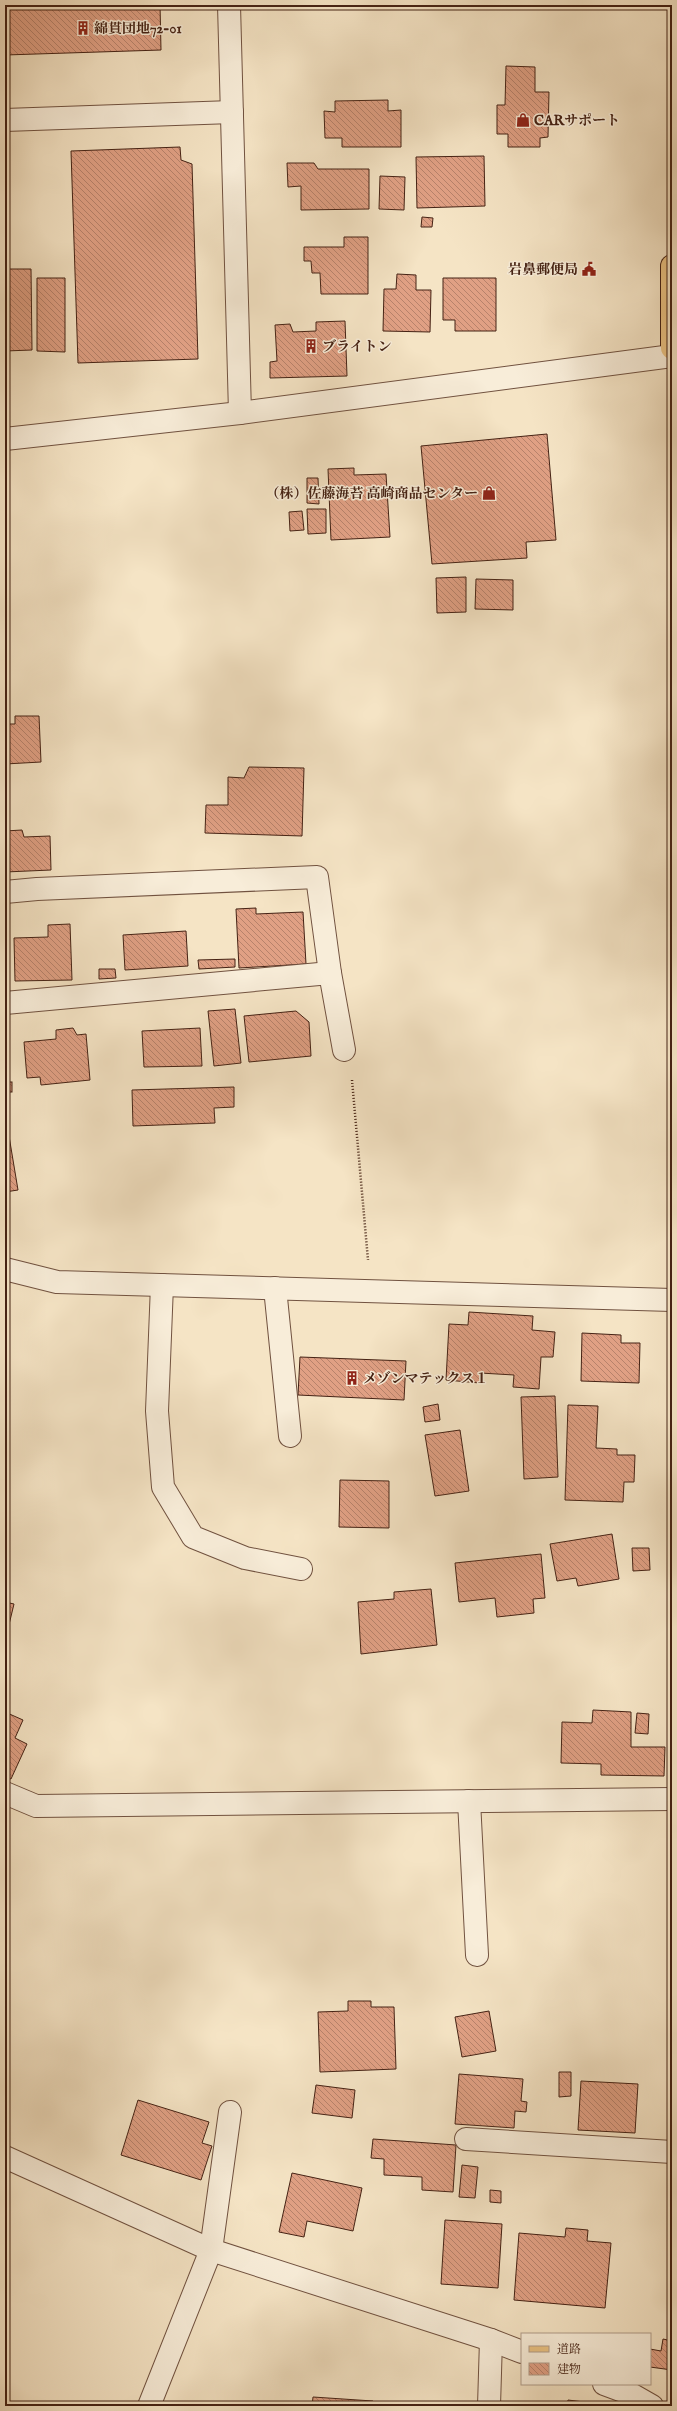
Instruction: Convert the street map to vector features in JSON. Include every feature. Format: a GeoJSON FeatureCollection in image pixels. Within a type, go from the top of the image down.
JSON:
{"type":"FeatureCollection","features":[{"type":"Feature","properties":{"kind":"main road"},"geometry":{"type":"LineString","coordinates":[[672,266],[672,348]]}},
{"type":"Feature","properties":{"kind":"street"},"geometry":{"type":"LineString","coordinates":[[229,5],[240,413]]}},
{"type":"Feature","properties":{"kind":"street"},"geometry":{"type":"LineString","coordinates":[[5,120],[232,112]]}},
{"type":"Feature","properties":{"kind":"street"},"geometry":{"type":"LineString","coordinates":[[5,439],[240,413],[672,356]]}},
{"type":"Feature","properties":{"kind":"street"},"geometry":{"type":"LineString","coordinates":[[5,892],[37,889],[317,877],[330,973],[344,1050]]}},
{"type":"Feature","properties":{"kind":"street"},"geometry":{"type":"LineString","coordinates":[[5,1003],[330,973]]}},
{"type":"Feature","properties":{"kind":"street"},"geometry":{"type":"LineString","coordinates":[[5,1269],[57,1282],[672,1300]]}},
{"type":"Feature","properties":{"kind":"street"},"geometry":{"type":"LineString","coordinates":[[162,1285],[157,1411],[163,1487],[193,1537],[245,1558],[301,1569]]}},
{"type":"Feature","properties":{"kind":"street"},"geometry":{"type":"LineString","coordinates":[[275,1288],[290,1436]]}},
{"type":"Feature","properties":{"kind":"street"},"geometry":{"type":"LineString","coordinates":[[5,1793],[36,1806],[672,1798]]}},
{"type":"Feature","properties":{"kind":"street"},"geometry":{"type":"LineString","coordinates":[[469,1801],[477,1955]]}},
{"type":"Feature","properties":{"kind":"street"},"geometry":{"type":"LineString","coordinates":[[149,2406],[211,2250],[230,2112]]}},
{"type":"Feature","properties":{"kind":"street"},"geometry":{"type":"LineString","coordinates":[[466,2139],[672,2152]]}},
{"type":"Feature","properties":{"kind":"street"},"geometry":{"type":"LineString","coordinates":[[5,2156],[211,2250],[492,2340],[521,2352]]}},
{"type":"Feature","properties":{"kind":"street"},"geometry":{"type":"LineString","coordinates":[[489,2406],[492,2340]]}},
{"type":"Feature","properties":{"kind":"street"},"geometry":{"type":"LineString","coordinates":[[607,2385],[630,2394],[652,2406]]}},
{"type":"Feature","properties":{"kind":"path"},"geometry":{"type":"LineString","coordinates":[[344,1050],[352,1076],[371,1290]]}},
{"type":"Feature","properties":{"kind":"building","name":"綿貫団地72-01"},"geometry":{"type":"Polygon","coordinates":[[[5,5],[160,5],[161,50],[5,55],[5,5]]]}},
{"type":"Feature","properties":{"kind":"building","name":"CARサポート"},"geometry":{"type":"Polygon","coordinates":[[[506,66],[535,67],[535,92],[549,92],[548,137],[540,138],[540,147],[508,147],[508,134],[497,134],[497,105],[505,105],[506,66]]]}},
{"type":"Feature","properties":{"kind":"building"},"geometry":{"type":"Polygon","coordinates":[[[388,100],[388,111],[401,110],[401,147],[342,147],[342,138],[325,138],[324,111],[335,112],[335,101],[388,100]]]}},
{"type":"Feature","properties":{"kind":"building"},"geometry":{"type":"Polygon","coordinates":[[[180,147],[181,160],[192,164],[198,359],[78,363],[71,151],[180,147]]]}},
{"type":"Feature","properties":{"kind":"building"},"geometry":{"type":"Polygon","coordinates":[[[484,156],[485,206],[417,208],[416,157],[484,156]]]}},
{"type":"Feature","properties":{"kind":"building"},"geometry":{"type":"Polygon","coordinates":[[[287,163],[314,163],[318,169],[369,169],[369,209],[301,210],[301,186],[288,187],[287,163]]]}},
{"type":"Feature","properties":{"kind":"building"},"geometry":{"type":"Polygon","coordinates":[[[380,176],[405,177],[404,210],[379,209],[380,176]]]}},
{"type":"Feature","properties":{"kind":"building"},"geometry":{"type":"Polygon","coordinates":[[[422,217],[433,218],[432,227],[421,227],[422,217]]]}},
{"type":"Feature","properties":{"kind":"building"},"geometry":{"type":"Polygon","coordinates":[[[344,237],[368,237],[368,294],[321,294],[320,273],[312,273],[311,261],[304,261],[304,247],[344,247],[344,237]]]}},
{"type":"Feature","properties":{"kind":"building"},"geometry":{"type":"Polygon","coordinates":[[[5,269],[31,269],[32,350],[5,351],[5,269]]]}},
{"type":"Feature","properties":{"kind":"building"},"geometry":{"type":"Polygon","coordinates":[[[397,274],[416,275],[416,290],[431,290],[430,332],[383,331],[384,289],[396,289],[397,274]]]}},
{"type":"Feature","properties":{"kind":"building"},"geometry":{"type":"Polygon","coordinates":[[[37,278],[65,278],[65,352],[37,351],[37,278]]]}},
{"type":"Feature","properties":{"kind":"building"},"geometry":{"type":"Polygon","coordinates":[[[443,278],[496,278],[496,331],[455,331],[455,320],[443,320],[443,278]]]}},
{"type":"Feature","properties":{"kind":"building","name":"ブライトン"},"geometry":{"type":"Polygon","coordinates":[[[345,321],[347,376],[270,378],[270,362],[277,361],[275,325],[290,324],[293,332],[316,331],[316,322],[345,321]]]}},
{"type":"Feature","properties":{"kind":"building","name":"（株）佐藤海苔 高崎商品センター"},"geometry":{"type":"Polygon","coordinates":[[[547,434],[556,540],[526,542],[527,558],[432,564],[421,446],[547,434]]]}},
{"type":"Feature","properties":{"kind":"building"},"geometry":{"type":"Polygon","coordinates":[[[354,468],[354,475],[386,474],[390,537],[331,540],[328,469],[354,468]]]}},
{"type":"Feature","properties":{"kind":"building"},"geometry":{"type":"Polygon","coordinates":[[[307,478],[318,478],[319,504],[307,503],[307,478]]]}},
{"type":"Feature","properties":{"kind":"building"},"geometry":{"type":"Polygon","coordinates":[[[307,509],[326,509],[326,533],[308,534],[307,509]]]}},
{"type":"Feature","properties":{"kind":"building"},"geometry":{"type":"Polygon","coordinates":[[[302,511],[304,530],[290,531],[289,512],[302,511]]]}},
{"type":"Feature","properties":{"kind":"building"},"geometry":{"type":"Polygon","coordinates":[[[466,577],[466,612],[437,613],[436,578],[466,577]]]}},
{"type":"Feature","properties":{"kind":"building"},"geometry":{"type":"Polygon","coordinates":[[[476,579],[513,580],[513,610],[475,609],[476,579]]]}},
{"type":"Feature","properties":{"kind":"building"},"geometry":{"type":"Polygon","coordinates":[[[15,716],[39,716],[41,762],[5,764],[5,724],[15,724],[15,716]]]}},
{"type":"Feature","properties":{"kind":"building"},"geometry":{"type":"Polygon","coordinates":[[[249,767],[304,768],[302,836],[205,833],[206,805],[228,805],[228,777],[244,778],[249,767]]]}},
{"type":"Feature","properties":{"kind":"building"},"geometry":{"type":"Polygon","coordinates":[[[22,830],[24,837],[50,836],[51,870],[5,872],[5,831],[22,830]]]}},
{"type":"Feature","properties":{"kind":"building"},"geometry":{"type":"Polygon","coordinates":[[[256,908],[256,914],[303,912],[306,964],[239,968],[236,909],[256,908]]]}},
{"type":"Feature","properties":{"kind":"building"},"geometry":{"type":"Polygon","coordinates":[[[70,924],[72,980],[15,981],[14,938],[48,937],[48,925],[70,924]]]}},
{"type":"Feature","properties":{"kind":"building"},"geometry":{"type":"Polygon","coordinates":[[[186,931],[188,966],[125,970],[123,935],[186,931]]]}},
{"type":"Feature","properties":{"kind":"building"},"geometry":{"type":"Polygon","coordinates":[[[235,959],[235,967],[199,969],[198,960],[235,959]]]}},
{"type":"Feature","properties":{"kind":"building"},"geometry":{"type":"Polygon","coordinates":[[[99,969],[115,969],[116,978],[99,979],[99,969]]]}},
{"type":"Feature","properties":{"kind":"building"},"geometry":{"type":"Polygon","coordinates":[[[235,1009],[241,1063],[214,1066],[208,1011],[235,1009]]]}},
{"type":"Feature","properties":{"kind":"building"},"geometry":{"type":"Polygon","coordinates":[[[296,1011],[309,1022],[311,1056],[249,1062],[244,1016],[296,1011]]]}},
{"type":"Feature","properties":{"kind":"building"},"geometry":{"type":"Polygon","coordinates":[[[73,1028],[77,1035],[86,1034],[90,1080],[41,1085],[40,1077],[27,1078],[24,1042],[56,1039],[56,1030],[73,1028]]]}},
{"type":"Feature","properties":{"kind":"building"},"geometry":{"type":"Polygon","coordinates":[[[200,1028],[202,1066],[144,1067],[142,1031],[200,1028]]]}},
{"type":"Feature","properties":{"kind":"building"},"geometry":{"type":"Polygon","coordinates":[[[5,1082],[12,1082],[12,1092],[5,1092],[5,1082]]]}},
{"type":"Feature","properties":{"kind":"building"},"geometry":{"type":"Polygon","coordinates":[[[234,1087],[234,1107],[214,1108],[215,1123],[133,1126],[132,1090],[234,1087]]]}},
{"type":"Feature","properties":{"kind":"building"},"geometry":{"type":"Polygon","coordinates":[[[5,1124],[7,1124],[18,1190],[5,1192],[5,1124]]]}},
{"type":"Feature","properties":{"kind":"building"},"geometry":{"type":"Polygon","coordinates":[[[469,1312],[533,1316],[532,1330],[555,1332],[553,1357],[541,1357],[539,1389],[513,1387],[514,1375],[480,1373],[480,1383],[446,1380],[449,1324],[468,1325],[469,1312]]]}},
{"type":"Feature","properties":{"kind":"building"},"geometry":{"type":"Polygon","coordinates":[[[582,1333],[621,1335],[621,1343],[640,1343],[639,1383],[581,1381],[582,1333]]]}},
{"type":"Feature","properties":{"kind":"building","name":"メゾンマテックス１"},"geometry":{"type":"Polygon","coordinates":[[[300,1357],[406,1361],[404,1400],[298,1395],[300,1357]]]}},
{"type":"Feature","properties":{"kind":"building"},"geometry":{"type":"Polygon","coordinates":[[[555,1396],[558,1477],[524,1479],[521,1397],[555,1396]]]}},
{"type":"Feature","properties":{"kind":"building"},"geometry":{"type":"Polygon","coordinates":[[[438,1404],[440,1420],[425,1422],[423,1407],[438,1404]]]}},
{"type":"Feature","properties":{"kind":"building"},"geometry":{"type":"Polygon","coordinates":[[[568,1405],[598,1406],[596,1448],[617,1449],[617,1455],[635,1455],[634,1482],[624,1482],[623,1502],[565,1500],[568,1405]]]}},
{"type":"Feature","properties":{"kind":"building"},"geometry":{"type":"Polygon","coordinates":[[[460,1430],[469,1491],[435,1496],[425,1435],[460,1430]]]}},
{"type":"Feature","properties":{"kind":"building"},"geometry":{"type":"Polygon","coordinates":[[[340,1480],[389,1481],[389,1528],[339,1527],[340,1480]]]}},
{"type":"Feature","properties":{"kind":"building"},"geometry":{"type":"Polygon","coordinates":[[[612,1534],[619,1579],[578,1586],[576,1578],[557,1581],[550,1544],[612,1534]]]}},
{"type":"Feature","properties":{"kind":"building"},"geometry":{"type":"Polygon","coordinates":[[[632,1548],[649,1548],[650,1570],[633,1571],[632,1548]]]}},
{"type":"Feature","properties":{"kind":"building"},"geometry":{"type":"Polygon","coordinates":[[[541,1554],[545,1598],[533,1599],[534,1613],[497,1617],[495,1598],[459,1602],[455,1563],[541,1554]]]}},
{"type":"Feature","properties":{"kind":"building"},"geometry":{"type":"Polygon","coordinates":[[[431,1589],[437,1645],[361,1654],[358,1602],[394,1599],[394,1592],[431,1589]]]}},
{"type":"Feature","properties":{"kind":"building"},"geometry":{"type":"Polygon","coordinates":[[[5,1602],[14,1604],[6,1637],[5,1637],[5,1602]]]}},
{"type":"Feature","properties":{"kind":"building"},"geometry":{"type":"Polygon","coordinates":[[[593,1710],[631,1712],[631,1747],[665,1747],[664,1776],[601,1775],[601,1764],[561,1763],[562,1722],[592,1723],[593,1710]]]}},
{"type":"Feature","properties":{"kind":"building"},"geometry":{"type":"Polygon","coordinates":[[[5,1712],[23,1720],[15,1738],[27,1744],[11,1779],[5,1777],[5,1712]]]}},
{"type":"Feature","properties":{"kind":"building"},"geometry":{"type":"Polygon","coordinates":[[[637,1713],[649,1714],[648,1734],[635,1733],[637,1713]]]}},
{"type":"Feature","properties":{"kind":"building"},"geometry":{"type":"Polygon","coordinates":[[[348,2001],[371,2001],[371,2007],[394,2007],[396,2069],[320,2072],[318,2012],[348,2011],[348,2001]]]}},
{"type":"Feature","properties":{"kind":"building"},"geometry":{"type":"Polygon","coordinates":[[[489,2011],[496,2051],[462,2057],[455,2017],[489,2011]]]}},
{"type":"Feature","properties":{"kind":"building"},"geometry":{"type":"Polygon","coordinates":[[[559,2072],[571,2072],[571,2096],[559,2097],[559,2072]]]}},
{"type":"Feature","properties":{"kind":"building"},"geometry":{"type":"Polygon","coordinates":[[[459,2074],[523,2079],[521,2101],[527,2102],[526,2112],[515,2111],[514,2128],[455,2124],[459,2074]]]}},
{"type":"Feature","properties":{"kind":"building"},"geometry":{"type":"Polygon","coordinates":[[[581,2081],[638,2084],[635,2133],[578,2130],[581,2081]]]}},
{"type":"Feature","properties":{"kind":"building"},"geometry":{"type":"Polygon","coordinates":[[[316,2085],[355,2090],[352,2118],[312,2113],[316,2085]]]}},
{"type":"Feature","properties":{"kind":"building"},"geometry":{"type":"Polygon","coordinates":[[[138,2100],[209,2122],[202,2143],[212,2146],[201,2180],[121,2155],[138,2100]]]}},
{"type":"Feature","properties":{"kind":"building"},"geometry":{"type":"Polygon","coordinates":[[[373,2139],[456,2145],[453,2192],[422,2190],[422,2177],[384,2175],[384,2159],[371,2158],[373,2139]]]}},
{"type":"Feature","properties":{"kind":"building"},"geometry":{"type":"Polygon","coordinates":[[[462,2165],[478,2167],[475,2198],[459,2197],[462,2165]]]}},
{"type":"Feature","properties":{"kind":"building"},"geometry":{"type":"Polygon","coordinates":[[[292,2173],[362,2188],[353,2231],[307,2221],[304,2237],[279,2232],[292,2173]]]}},
{"type":"Feature","properties":{"kind":"building"},"geometry":{"type":"Polygon","coordinates":[[[490,2190],[501,2191],[501,2203],[490,2202],[490,2190]]]}},
{"type":"Feature","properties":{"kind":"building"},"geometry":{"type":"Polygon","coordinates":[[[445,2220],[502,2224],[498,2288],[441,2284],[445,2220]]]}},
{"type":"Feature","properties":{"kind":"building"},"geometry":{"type":"Polygon","coordinates":[[[566,2228],[588,2230],[587,2241],[611,2243],[605,2308],[514,2300],[519,2233],[565,2237],[566,2228]]]}},
{"type":"Feature","properties":{"kind":"building"},"geometry":{"type":"Polygon","coordinates":[[[663,2339],[672,2341],[672,2370],[651,2367],[651,2349],[661,2351],[663,2339]]]}},
{"type":"Feature","properties":{"kind":"building"},"geometry":{"type":"Polygon","coordinates":[[[313,2397],[373,2401],[372,2406],[312,2406],[313,2397]]]}},
{"type":"Feature","properties":{"kind":"building"},"geometry":{"type":"Polygon","coordinates":[[[568,2400],[600,2404],[600,2406],[567,2406],[568,2400]]]}},
{"type":"Feature","properties":{"kind":"place","name":"綿貫団地72-01"},"geometry":{"type":"Point","coordinates":[83,28]}},
{"type":"Feature","properties":{"kind":"place","name":"CARサポート"},"geometry":{"type":"Point","coordinates":[523,120]}},
{"type":"Feature","properties":{"kind":"place","name":"岩鼻郵便局"},"geometry":{"type":"Point","coordinates":[589,269]}},
{"type":"Feature","properties":{"kind":"place","name":"ブライトン"},"geometry":{"type":"Point","coordinates":[311,346]}},
{"type":"Feature","properties":{"kind":"place","name":"（株）佐藤海苔 高崎商品センター"},"geometry":{"type":"Point","coordinates":[489,493]}},
{"type":"Feature","properties":{"kind":"place","name":"メゾンマテックス１"},"geometry":{"type":"Point","coordinates":[352,1378]}}]}
